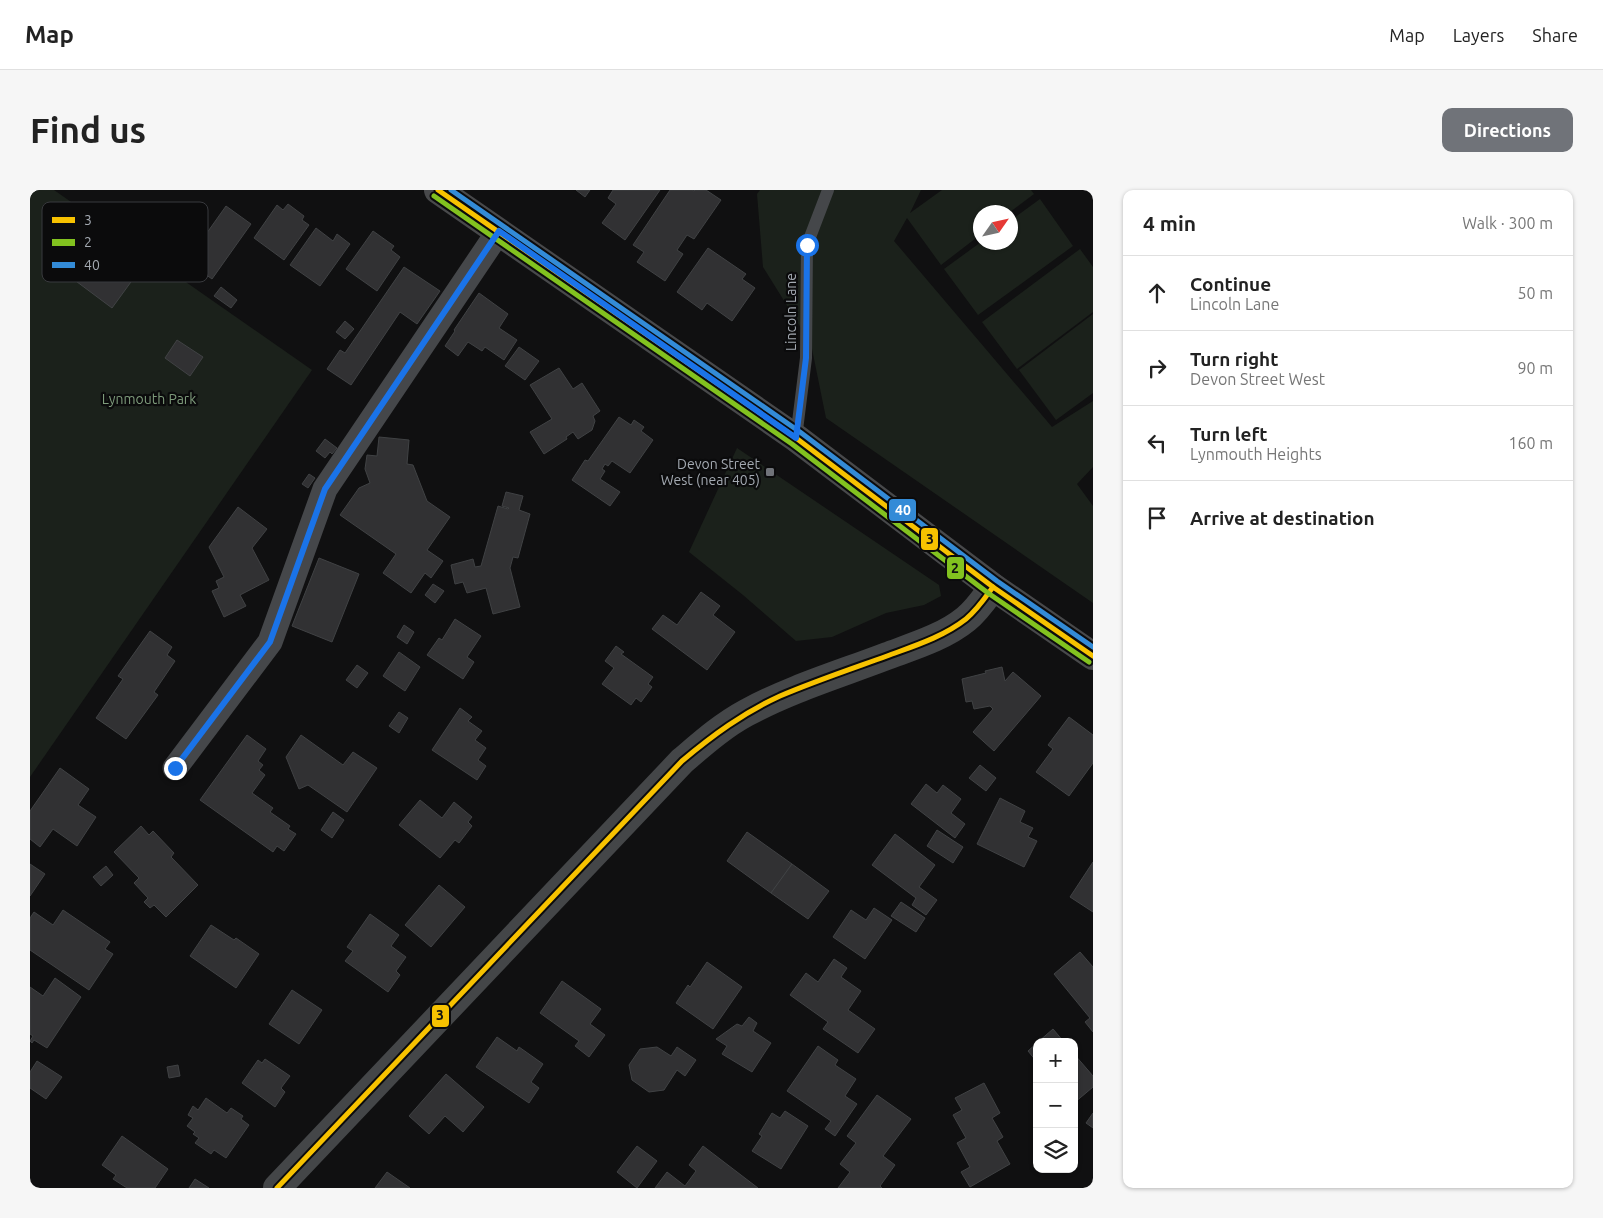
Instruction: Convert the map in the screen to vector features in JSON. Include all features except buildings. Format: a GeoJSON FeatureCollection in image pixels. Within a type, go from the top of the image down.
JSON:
{"type":"FeatureCollection","features":[{"type":"Feature","properties":{"kind":"main road"},"geometry":{"type":"LineString","coordinates":[[438,190],[796,438],[993,587],[1093,656]]}},
{"type":"Feature","properties":{"kind":"street"},"geometry":{"type":"LineString","coordinates":[[175,768],[270,642],[325,489],[499,231]]}},
{"type":"Feature","properties":{"kind":"street"},"geometry":{"type":"LineString","coordinates":[[276,1188],[682,761],[711,736],[746,713],[798,690],[920,644],[949,630],[966,619],[980,605],[993,587]]}},
{"type":"Feature","properties":{"kind":"lane","name":"Lincoln Lane"},"geometry":{"type":"LineString","coordinates":[[796,438],[806,358],[807,245],[828,190]]}},
{"type":"Feature","properties":{"kind":"green space","name":"Lynmouth Park"},"geometry":{"type":"Polygon","coordinates":[[[30,190],[54,190],[71,202],[42,202],[42,282],[186,282],[312,370],[30,777],[30,190]]]}},
{"type":"Feature","properties":{"kind":"green space"},"geometry":{"type":"Polygon","coordinates":[[[760,190],[921,190],[910,213],[942,190],[1031,190],[1034,194],[1018,206],[973,205],[973,240],[941,265],[907,218],[894,241],[1052,427],[1093,401],[1093,467],[1077,484],[1093,506],[1093,603],[826,418],[811,344],[763,267],[757,194],[760,190]]]}},
{"type":"Feature","properties":{"kind":"green space"},"geometry":{"type":"Polygon","coordinates":[[[1040,199],[1073,246],[978,315],[944,269],[973,248],[973,250],[1018,250],[1018,215],[1040,199]]]}},
{"type":"Feature","properties":{"kind":"green space"},"geometry":{"type":"Polygon","coordinates":[[[1080,249],[1093,267],[1093,312],[1017,369],[982,322],[1080,249]]]}},
{"type":"Feature","properties":{"kind":"green space"},"geometry":{"type":"Polygon","coordinates":[[[1093,314],[1093,393],[1056,420],[1019,370],[1093,314]]]}},
{"type":"Feature","properties":{"kind":"green space"},"geometry":{"type":"Polygon","coordinates":[[[737,448],[939,585],[941,596],[924,605],[886,613],[832,637],[796,641],[689,552],[737,448]]]}},
{"type":"Feature","properties":{"kind":"transit line","name":"3"},"geometry":{"type":"LineString","coordinates":[[438,190],[796,438],[993,587],[1093,656]]}},
{"type":"Feature","properties":{"kind":"transit line","name":"40"},"geometry":{"type":"LineString","coordinates":[[451,190],[800,432],[997,581],[1093,647]]}},
{"type":"Feature","properties":{"kind":"transit line","name":"2"},"geometry":{"type":"LineString","coordinates":[[434,196],[792,444],[988,593],[1089,662]]}},
{"type":"Feature","properties":{"kind":"transit line","name":"3"},"geometry":{"type":"LineString","coordinates":[[277,1188],[682,761],[729,725],[780,696],[918,645],[948,631],[970,615],[981,604],[993,587]]}},
{"type":"Feature","properties":{"kind":"place","name":"Devon Street West (near 405)"},"geometry":{"type":"Point","coordinates":[770,472]}},
{"type":"Feature","properties":{"kind":"route"},"geometry":{"type":"LineString","coordinates":[[175,768],[270,642],[325,489],[499,231],[796,438],[806,358],[807,245]]}}]}
